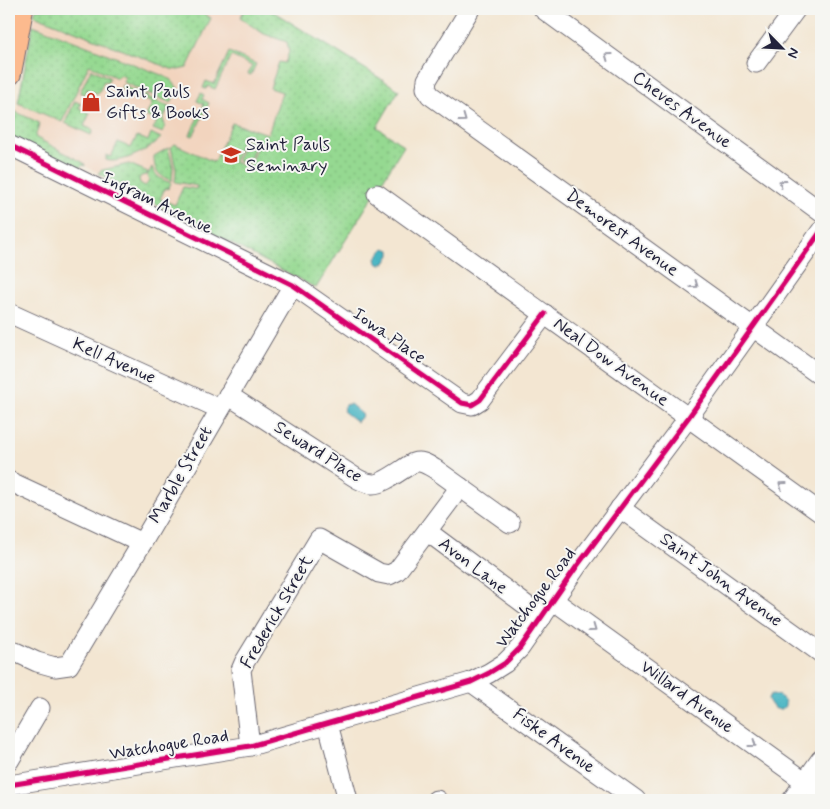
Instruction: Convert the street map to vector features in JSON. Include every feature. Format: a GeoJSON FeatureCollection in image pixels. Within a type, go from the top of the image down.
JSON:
{"type":"FeatureCollection","features":[{"type":"Feature","properties":{"kind":"main road"},"geometry":{"type":"LineString","coordinates":[[9,72],[12,41],[21,9]]}},
{"type":"Feature","properties":{"kind":"street","name":"Cheves Avenue"},"geometry":{"type":"LineString","coordinates":[[543,9],[821,212]]}},
{"type":"Feature","properties":{"kind":"street"},"geometry":{"type":"LineString","coordinates":[[756,63],[796,9]]}},
{"type":"Feature","properties":{"kind":"street","name":"Demorest Avenue"},"geometry":{"type":"LineString","coordinates":[[466,10],[427,80],[426,88],[430,95],[821,376]]}},
{"type":"Feature","properties":{"kind":"street","name":"Ingram Avenue"},"geometry":{"type":"LineString","coordinates":[[9,145],[293,285]]}},
{"type":"Feature","properties":{"kind":"street","name":"Neal Dow Avenue"},"geometry":{"type":"LineString","coordinates":[[377,194],[821,513]]}},
{"type":"Feature","properties":{"kind":"street","name":"Watchogue Road"},"geometry":{"type":"LineString","coordinates":[[9,785],[250,746],[472,682],[490,673],[520,648],[553,600],[754,328],[820,235]]}},
{"type":"Feature","properties":{"kind":"street","name":"Marble Street"},"geometry":{"type":"LineString","coordinates":[[9,649],[37,662],[54,667],[69,665],[293,285]]}},
{"type":"Feature","properties":{"kind":"street","name":"Iowa Place"},"geometry":{"type":"LineString","coordinates":[[293,285],[462,403],[472,405],[480,400],[544,314]]}},
{"type":"Feature","properties":{"kind":"street","name":"Kell Avenue"},"geometry":{"type":"LineString","coordinates":[[9,313],[224,402]]}},
{"type":"Feature","properties":{"kind":"street","name":"Seward Place"},"geometry":{"type":"LineString","coordinates":[[224,402],[364,482],[375,484],[413,462],[423,462],[436,469],[510,523]]}},
{"type":"Feature","properties":{"kind":"street"},"geometry":{"type":"LineString","coordinates":[[9,481],[142,543]]}},
{"type":"Feature","properties":{"kind":"street","name":"Avon Lane"},"geometry":{"type":"LineString","coordinates":[[319,539],[379,573],[389,575],[397,571],[460,487]]}},
{"type":"Feature","properties":{"kind":"street","name":"Saint John Avenue"},"geometry":{"type":"LineString","coordinates":[[620,508],[821,653]]}},
{"type":"Feature","properties":{"kind":"street","name":"Avon Lane"},"geometry":{"type":"LineString","coordinates":[[428,532],[542,617]]}},
{"type":"Feature","properties":{"kind":"street","name":"Frederick Street"},"geometry":{"type":"LineString","coordinates":[[250,746],[241,670],[319,539]]}},
{"type":"Feature","properties":{"kind":"street","name":"Willard Avenue"},"geometry":{"type":"LineString","coordinates":[[553,600],[821,793]]}},
{"type":"Feature","properties":{"kind":"street","name":"Fiske Avenue"},"geometry":{"type":"LineString","coordinates":[[472,682],[636,800]]}},
{"type":"Feature","properties":{"kind":"street"},"geometry":{"type":"LineString","coordinates":[[9,761],[40,708]]}},
{"type":"Feature","properties":{"kind":"street"},"geometry":{"type":"LineString","coordinates":[[328,724],[348,800]]}},
{"type":"Feature","properties":{"kind":"street"},"geometry":{"type":"LineString","coordinates":[[792,800],[821,759]]}},
{"type":"Feature","properties":{"kind":"shaded area","name":"Saint Pauls Seminary"},"geometry":{"type":"Polygon","coordinates":[[[36,9],[269,9],[399,90],[377,127],[404,146],[316,288],[13,128],[36,9]]]}},
{"type":"Feature","properties":{"kind":"green space"},"geometry":{"type":"Polygon","coordinates":[[[36,9],[200,9],[201,12],[211,18],[187,68],[178,70],[171,69],[34,15],[36,9]]]}},
{"type":"Feature","properties":{"kind":"green space"},"geometry":{"type":"Polygon","coordinates":[[[245,9],[269,9],[399,90],[377,127],[404,146],[316,288],[98,173],[102,170],[129,164],[148,172],[139,179],[140,183],[145,186],[149,181],[147,176],[152,167],[157,176],[171,183],[168,189],[165,188],[160,199],[166,205],[168,202],[175,205],[183,187],[196,189],[197,186],[175,182],[176,170],[171,147],[175,144],[214,162],[232,123],[268,134],[282,92],[270,88],[279,62],[285,63],[289,52],[287,42],[264,34],[240,18],[245,9]],[[244,135],[234,162],[249,167],[259,141],[244,135]]]}},
{"type":"Feature","properties":{"kind":"green space"},"geometry":{"type":"Polygon","coordinates":[[[33,25],[164,76],[171,80],[178,88],[171,103],[123,82],[125,77],[119,75],[117,78],[89,65],[62,122],[18,103],[33,25]]]}},
{"type":"Feature","properties":{"kind":"green space"},"geometry":{"type":"Polygon","coordinates":[[[229,52],[256,64],[251,75],[248,74],[252,66],[231,56],[215,89],[208,86],[206,89],[203,88],[206,81],[214,84],[229,52]]]}},
{"type":"Feature","properties":{"kind":"green space"},"geometry":{"type":"Polygon","coordinates":[[[91,69],[110,78],[107,83],[104,81],[98,94],[87,89],[85,95],[80,92],[91,69]]]}},
{"type":"Feature","properties":{"kind":"green space"},"geometry":{"type":"Polygon","coordinates":[[[122,85],[169,107],[163,119],[165,125],[163,133],[153,129],[157,122],[146,116],[152,103],[121,89],[122,85]]]}},
{"type":"Feature","properties":{"kind":"green space"},"geometry":{"type":"Polygon","coordinates":[[[201,93],[204,95],[202,99],[209,103],[193,136],[190,135],[204,104],[197,101],[201,93]]]}},
{"type":"Feature","properties":{"kind":"green space"},"geometry":{"type":"Polygon","coordinates":[[[75,101],[81,104],[79,108],[90,113],[84,126],[93,130],[91,135],[65,123],[75,101]]]}},
{"type":"Feature","properties":{"kind":"green space"},"geometry":{"type":"Polygon","coordinates":[[[16,112],[38,122],[39,126],[35,137],[84,163],[85,166],[82,165],[78,170],[11,137],[16,112]]]}},
{"type":"Feature","properties":{"kind":"green space"},"geometry":{"type":"Polygon","coordinates":[[[151,133],[161,138],[150,147],[127,158],[112,161],[106,160],[106,155],[111,157],[118,142],[131,148],[137,136],[148,141],[151,133]]]}},
{"type":"Feature","properties":{"kind":"green space"},"geometry":{"type":"Polygon","coordinates":[[[245,139],[256,143],[248,164],[237,160],[245,139]]]}},
{"type":"Feature","properties":{"kind":"green space"},"geometry":{"type":"Polygon","coordinates":[[[168,148],[173,167],[172,181],[163,177],[158,172],[154,161],[154,156],[168,148]]]}},
{"type":"Feature","properties":{"kind":"water"},"geometry":{"type":"Polygon","coordinates":[[[385,248],[390,250],[390,255],[385,263],[379,265],[376,258],[385,248]]]}},
{"type":"Feature","properties":{"kind":"water"},"geometry":{"type":"Polygon","coordinates":[[[349,403],[363,415],[357,422],[343,411],[346,404],[348,405],[349,403]]]}},
{"type":"Feature","properties":{"kind":"water"},"geometry":{"type":"Polygon","coordinates":[[[772,694],[784,700],[784,707],[777,709],[772,706],[768,699],[772,694]]]}},
{"type":"Feature","properties":{"kind":"cycle path"},"geometry":{"type":"LineString","coordinates":[[9,145],[293,285],[462,403],[472,405],[480,400],[545,314]]}},
{"type":"Feature","properties":{"kind":"cycle path"},"geometry":{"type":"LineString","coordinates":[[9,785],[250,746],[471,682],[505,663],[520,648],[577,566],[688,418],[821,231]]}},
{"type":"Feature","properties":{"kind":"place","name":"Saint Pauls Gifts & Books"},"geometry":{"type":"Point","coordinates":[91,102]}},
{"type":"Feature","properties":{"kind":"place","name":"Saint Pauls Seminary"},"geometry":{"type":"Point","coordinates":[231,155]}}]}
